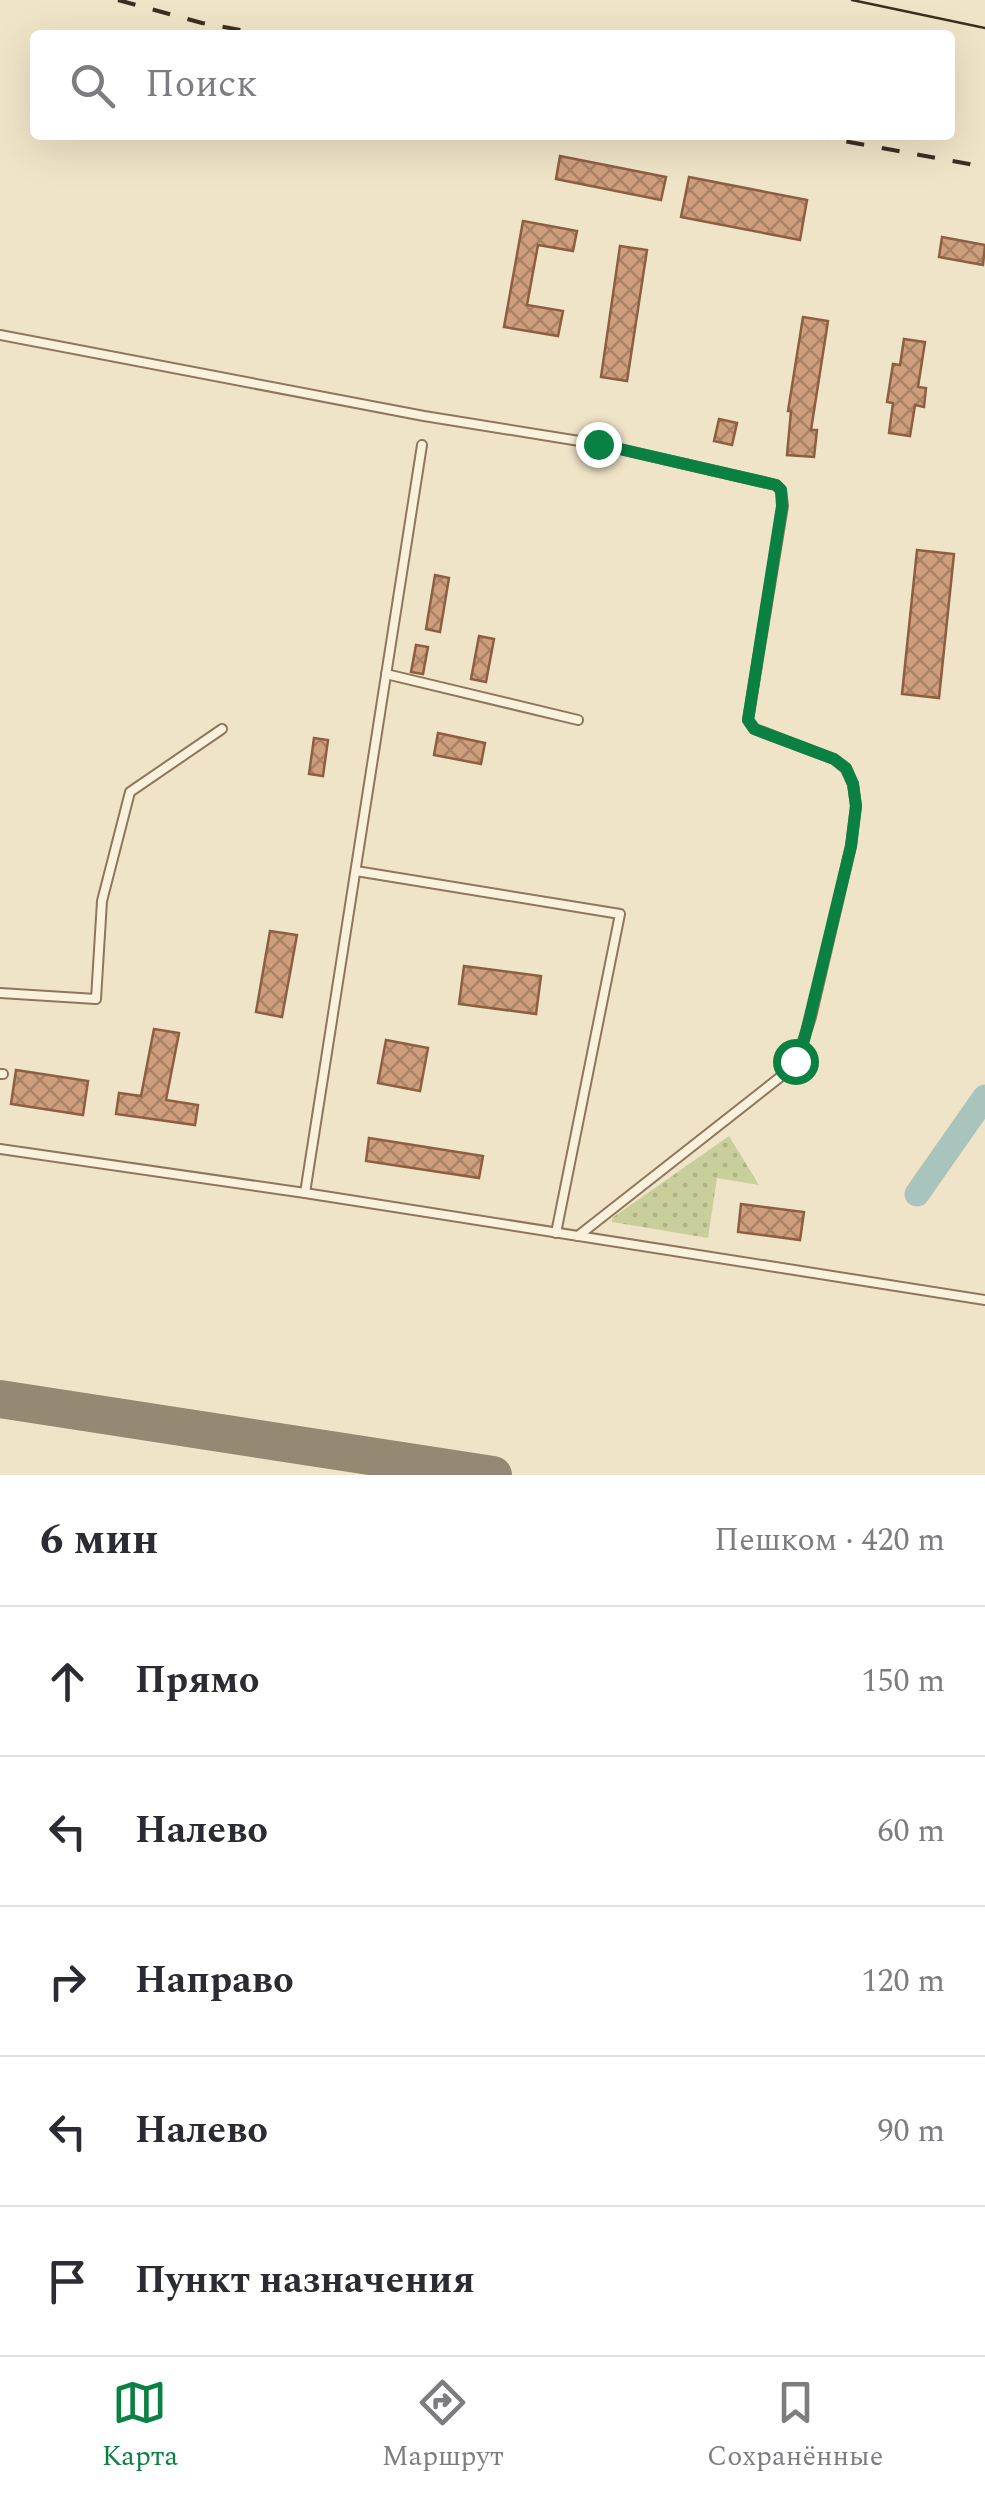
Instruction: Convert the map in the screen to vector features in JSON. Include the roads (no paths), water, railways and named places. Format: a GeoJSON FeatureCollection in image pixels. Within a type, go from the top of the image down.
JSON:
{"type":"FeatureCollection","features":[{"type":"Feature","properties":{"kind":"lane"},"geometry":{"type":"LineString","coordinates":[[0,336],[424,416],[598,444],[776,485],[781,490],[782,506],[748,720],[754,729],[834,759],[846,768],[856,806],[851,846],[804,1040],[795,1061],[779,1078],[578,1236]]}},
{"type":"Feature","properties":{"kind":"lane"},"geometry":{"type":"LineString","coordinates":[[305,1193],[422,445]]}},
{"type":"Feature","properties":{"kind":"lane"},"geometry":{"type":"LineString","coordinates":[[386,674],[578,720]]}},
{"type":"Feature","properties":{"kind":"lane"},"geometry":{"type":"LineString","coordinates":[[0,993],[96,999],[102,900],[130,792],[222,729]]}},
{"type":"Feature","properties":{"kind":"lane"},"geometry":{"type":"LineString","coordinates":[[356,871],[620,914],[556,1232]]}},
{"type":"Feature","properties":{"kind":"lane"},"geometry":{"type":"LineString","coordinates":[[0,1149],[985,1300]]}},
{"type":"Feature","properties":{"kind":"waterway"},"geometry":{"type":"LineString","coordinates":[[917,1194],[985,1097]]}},
{"type":"Feature","properties":{"kind":"tram line"},"geometry":{"type":"LineString","coordinates":[[852,0],[985,28]]}},
{"type":"Feature","properties":{"kind":"railway"},"geometry":{"type":"LineString","coordinates":[[118,0],[241,30]]}},
{"type":"Feature","properties":{"kind":"railway"},"geometry":{"type":"LineString","coordinates":[[838,140],[985,167]]}}]}
